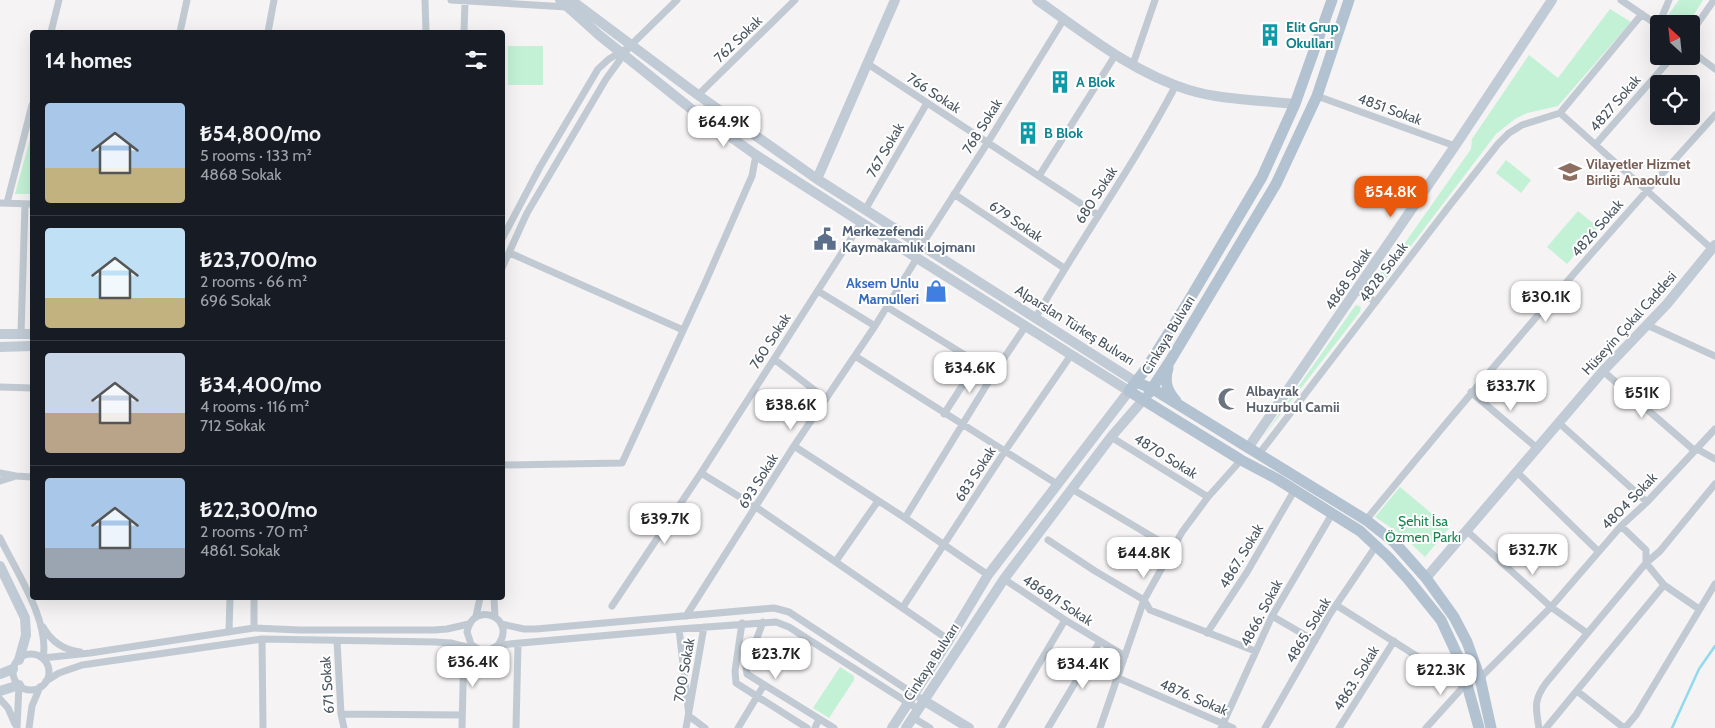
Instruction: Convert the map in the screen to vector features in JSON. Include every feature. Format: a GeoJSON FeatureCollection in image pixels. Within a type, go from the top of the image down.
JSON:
{"type":"FeatureCollection","features":[{"type":"Feature","properties":{"kind":"main road"},"geometry":{"type":"LineString","coordinates":[[817,179],[895,0]]}},
{"type":"Feature","properties":{"kind":"main road"},"geometry":{"type":"LineString","coordinates":[[1037,0],[1116,54],[1176,85],[1209,95],[1295,104]]}},
{"type":"Feature","properties":{"kind":"main road","name":"Cinkaya Bulvarı"},"geometry":{"type":"LineString","coordinates":[[892,728],[949,640],[988,575],[1133,386],[1188,302],[1257,186],[1295,104],[1332,0]]}},
{"type":"Feature","properties":{"kind":"main road","name":"Cinkaya Bulvarı"},"geometry":{"type":"LineString","coordinates":[[906,728],[1004,579],[1111,437],[1153,389],[1273,189],[1316,96],[1350,0]]}},
{"type":"Feature","properties":{"kind":"main road","name":"4868 Sokak"},"geometry":{"type":"LineString","coordinates":[[1248,448],[1455,146],[1552,0]]}},
{"type":"Feature","properties":{"kind":"main road","name":"Alparslan Türkeş Bulvarı"},"geometry":{"type":"LineString","coordinates":[[566,2],[625,50],[690,108],[861,223],[1071,355],[1133,386],[1153,389],[1366,520],[1394,542],[1426,578],[1454,617],[1467,642],[1480,678],[1491,728]]}},
{"type":"Feature","properties":{"kind":"main road","name":"Alparslan Türkeş Bulvarı"},"geometry":{"type":"LineString","coordinates":[[625,50],[698,95],[817,179],[1036,317],[1133,386],[1143,400],[1241,460],[1277,479],[1360,531],[1408,579],[1440,620],[1453,644],[1479,728]]}},
{"type":"Feature","properties":{"kind":"main road","name":"Hüseyin Çokal Caddesi"},"geometry":{"type":"LineString","coordinates":[[1426,578],[1603,371],[1667,304],[1713,247]]}},
{"type":"Feature","properties":{"kind":"main road"},"geometry":{"type":"LineString","coordinates":[[0,334],[30,334]]}},
{"type":"Feature","properties":{"kind":"main road"},"geometry":{"type":"LineString","coordinates":[[0,347],[30,346]]}},
{"type":"Feature","properties":{"kind":"main road"},"geometry":{"type":"LineString","coordinates":[[1170,361],[1166,381],[1169,391],[1179,405]]}},
{"type":"Feature","properties":{"kind":"main road"},"geometry":{"type":"LineString","coordinates":[[0,566],[25,618],[26,635],[18,660]]}},
{"type":"Feature","properties":{"kind":"main road"},"geometry":{"type":"LineString","coordinates":[[0,674],[13,669]]}},
{"type":"Feature","properties":{"kind":"main road"},"geometry":{"type":"LineString","coordinates":[[0,691],[19,685]]}},
{"type":"Feature","properties":{"kind":"main road"},"geometry":{"type":"LineString","coordinates":[[917,709],[968,728]]}},
{"type":"Feature","properties":{"kind":"street"},"geometry":{"type":"LineString","coordinates":[[52,30],[59,0]]}},
{"type":"Feature","properties":{"kind":"street"},"geometry":{"type":"LineString","coordinates":[[180,30],[187,0]]}},
{"type":"Feature","properties":{"kind":"street"},"geometry":{"type":"LineString","coordinates":[[268,30],[274,0]]}},
{"type":"Feature","properties":{"kind":"street"},"geometry":{"type":"LineString","coordinates":[[424,0],[426,30]]}},
{"type":"Feature","properties":{"kind":"street"},"geometry":{"type":"LineString","coordinates":[[451,0],[566,2]]}},
{"type":"Feature","properties":{"kind":"street"},"geometry":{"type":"LineString","coordinates":[[506,224],[598,70],[625,50],[677,0]]}},
{"type":"Feature","properties":{"kind":"street","name":"762 Sokak"},"geometry":{"type":"LineString","coordinates":[[698,95],[795,0]]}},
{"type":"Feature","properties":{"kind":"street"},"geometry":{"type":"LineString","coordinates":[[1133,64],[1155,0]]}},
{"type":"Feature","properties":{"kind":"street"},"geometry":{"type":"LineString","coordinates":[[1624,2],[1635,0]]}},
{"type":"Feature","properties":{"kind":"street"},"geometry":{"type":"LineString","coordinates":[[1663,15],[1668,0]]}},
{"type":"Feature","properties":{"kind":"street"},"geometry":{"type":"LineString","coordinates":[[1700,20],[1714,0]]}},
{"type":"Feature","properties":{"kind":"street"},"geometry":{"type":"LineString","coordinates":[[464,30],[465,1]]}},
{"type":"Feature","properties":{"kind":"street"},"geometry":{"type":"LineString","coordinates":[[1624,2],[1650,19]]}},
{"type":"Feature","properties":{"kind":"street"},"geometry":{"type":"LineString","coordinates":[[1642,14],[1560,113],[1713,247]]}},
{"type":"Feature","properties":{"kind":"street","name":"768 Sokak"},"geometry":{"type":"LineString","coordinates":[[921,246],[1064,19]]}},
{"type":"Feature","properties":{"kind":"street"},"geometry":{"type":"LineString","coordinates":[[505,262],[527,213],[625,50]]}},
{"type":"Feature","properties":{"kind":"street"},"geometry":{"type":"LineString","coordinates":[[1039,176],[1116,54]]}},
{"type":"Feature","properties":{"kind":"street"},"geometry":{"type":"LineString","coordinates":[[1700,58],[1715,69]]}},
{"type":"Feature","properties":{"kind":"street","name":"766 Sokak"},"geometry":{"type":"LineString","coordinates":[[868,64],[1098,215]]}},
{"type":"Feature","properties":{"kind":"street","name":"4827 Sokak"},"geometry":{"type":"LineString","coordinates":[[1596,144],[1664,65]]}},
{"type":"Feature","properties":{"kind":"street","name":"680 Sokak"},"geometry":{"type":"LineString","coordinates":[[1036,317],[1064,268],[1154,127],[1176,85]]}},
{"type":"Feature","properties":{"kind":"street","name":"4851 Sokak"},"geometry":{"type":"LineString","coordinates":[[1316,96],[1455,146]]}},
{"type":"Feature","properties":{"kind":"street","name":"767 Sokak"},"geometry":{"type":"LineString","coordinates":[[865,210],[927,103]]}},
{"type":"Feature","properties":{"kind":"street"},"geometry":{"type":"LineString","coordinates":[[21,334],[29,204],[4,203],[30,112]]}},
{"type":"Feature","properties":{"kind":"street","name":"4828 Sokak"},"geometry":{"type":"LineString","coordinates":[[1259,454],[1450,204],[1509,133],[1522,125],[1560,113]]}},
{"type":"Feature","properties":{"kind":"street","name":"4826 Sokak"},"geometry":{"type":"LineString","coordinates":[[1366,520],[1471,392],[1715,115]]}},
{"type":"Feature","properties":{"kind":"street"},"geometry":{"type":"LineString","coordinates":[[505,465],[622,463],[684,330],[752,176],[756,154]]}},
{"type":"Feature","properties":{"kind":"street","name":"679 Sokak"},"geometry":{"type":"LineString","coordinates":[[954,194],[1064,268]]}},
{"type":"Feature","properties":{"kind":"street","name":"760 Sokak"},"geometry":{"type":"LineString","coordinates":[[612,606],[701,473],[861,223]]}},
{"type":"Feature","properties":{"kind":"street"},"geometry":{"type":"LineString","coordinates":[[510,253],[684,330]]}},
{"type":"Feature","properties":{"kind":"street","name":"693 Sokak"},"geometry":{"type":"LineString","coordinates":[[686,616],[794,446],[875,326],[917,258]]}},
{"type":"Feature","properties":{"kind":"street"},"geometry":{"type":"LineString","coordinates":[[1357,290],[1376,302]]}},
{"type":"Feature","properties":{"kind":"street"},"geometry":{"type":"LineString","coordinates":[[818,291],[875,326]]}},
{"type":"Feature","properties":{"kind":"street"},"geometry":{"type":"LineString","coordinates":[[887,307],[994,373]]}},
{"type":"Feature","properties":{"kind":"street"},"geometry":{"type":"LineString","coordinates":[[1647,325],[1715,356]]}},
{"type":"Feature","properties":{"kind":"street"},"geometry":{"type":"LineString","coordinates":[[905,518],[994,373],[1025,327]]}},
{"type":"Feature","properties":{"kind":"street","name":"683 Sokak"},"geometry":{"type":"LineString","coordinates":[[903,607],[1005,451],[1071,355]]}},
{"type":"Feature","properties":{"kind":"street"},"geometry":{"type":"LineString","coordinates":[[855,356],[1057,484]]}},
{"type":"Feature","properties":{"kind":"street"},"geometry":{"type":"LineString","coordinates":[[774,360],[826,399]]}},
{"type":"Feature","properties":{"kind":"street"},"geometry":{"type":"LineString","coordinates":[[944,414],[977,362]]}},
{"type":"Feature","properties":{"kind":"street"},"geometry":{"type":"LineString","coordinates":[[1603,371],[1696,450],[1715,460]]}},
{"type":"Feature","properties":{"kind":"street"},"geometry":{"type":"LineString","coordinates":[[0,387],[30,388]]}},
{"type":"Feature","properties":{"kind":"street"},"geometry":{"type":"LineString","coordinates":[[1471,392],[1537,448]]}},
{"type":"Feature","properties":{"kind":"street"},"geometry":{"type":"LineString","coordinates":[[1559,422],[1646,502]]}},
{"type":"Feature","properties":{"kind":"street","name":"4804 Sokak"},"geometry":{"type":"LineString","coordinates":[[1480,678],[1551,607],[1598,551],[1715,428]]}},
{"type":"Feature","properties":{"kind":"street","name":"4870 Sokak"},"geometry":{"type":"LineString","coordinates":[[1111,437],[1208,497]]}},
{"type":"Feature","properties":{"kind":"street"},"geometry":{"type":"LineString","coordinates":[[794,446],[905,518],[988,575]]}},
{"type":"Feature","properties":{"kind":"street"},"geometry":{"type":"LineString","coordinates":[[1100,728],[1144,600],[1182,532],[1208,497],[1241,460]]}},
{"type":"Feature","properties":{"kind":"street"},"geometry":{"type":"LineString","coordinates":[[1517,472],[1598,551]]}},
{"type":"Feature","properties":{"kind":"street"},"geometry":{"type":"LineString","coordinates":[[0,473],[30,477]]}},
{"type":"Feature","properties":{"kind":"street"},"geometry":{"type":"LineString","coordinates":[[701,473],[756,507],[949,640]]}},
{"type":"Feature","properties":{"kind":"street"},"geometry":{"type":"LineString","coordinates":[[0,481],[16,476]]}},
{"type":"Feature","properties":{"kind":"street"},"geometry":{"type":"LineString","coordinates":[[1539,728],[1536,705],[1538,694],[1646,563],[1660,551],[1715,484]]}},
{"type":"Feature","properties":{"kind":"street"},"geometry":{"type":"LineString","coordinates":[[1072,489],[1173,549]]}},
{"type":"Feature","properties":{"kind":"street","name":"4867. Sokak"},"geometry":{"type":"LineString","coordinates":[[1207,633],[1247,572],[1294,491]]}},
{"type":"Feature","properties":{"kind":"street"},"geometry":{"type":"LineString","coordinates":[[836,561],[878,501]]}},
{"type":"Feature","properties":{"kind":"street","name":"4866. Sokak"},"geometry":{"type":"LineString","coordinates":[[1222,725],[1272,616],[1332,514]]}},
{"type":"Feature","properties":{"kind":"street"},"geometry":{"type":"LineString","coordinates":[[1621,526],[1646,550],[1646,563],[1664,585],[1699,609]]}},
{"type":"Feature","properties":{"kind":"street"},"geometry":{"type":"LineString","coordinates":[[1467,531],[1551,607],[1588,633]]}},
{"type":"Feature","properties":{"kind":"street"},"geometry":{"type":"LineString","coordinates":[[0,538],[39,621],[47,633],[62,646],[73,651],[90,653]]}},
{"type":"Feature","properties":{"kind":"street"},"geometry":{"type":"LineString","coordinates":[[1048,540],[1144,600],[1150,610],[1255,651]]}},
{"type":"Feature","properties":{"kind":"street","name":"4865. Sokak"},"geometry":{"type":"LineString","coordinates":[[1265,728],[1336,605],[1376,546]]}},
{"type":"Feature","properties":{"kind":"street","name":"4868/1 Sokak"},"geometry":{"type":"LineString","coordinates":[[1004,579],[1065,620],[1125,656]]}},
{"type":"Feature","properties":{"kind":"street"},"geometry":{"type":"LineString","coordinates":[[1577,691],[1624,728],[1636,715],[1715,584]]}},
{"type":"Feature","properties":{"kind":"street"},"geometry":{"type":"LineString","coordinates":[[1546,728],[1664,585]]}},
{"type":"Feature","properties":{"kind":"street"},"geometry":{"type":"LineString","coordinates":[[230,600],[230,632]]}},
{"type":"Feature","properties":{"kind":"street"},"geometry":{"type":"LineString","coordinates":[[254,600],[254,628]]}},
{"type":"Feature","properties":{"kind":"street"},"geometry":{"type":"LineString","coordinates":[[480,600],[476,616],[469,624],[467,632],[471,644],[482,651]]}},
{"type":"Feature","properties":{"kind":"street"},"geometry":{"type":"LineString","coordinates":[[494,600],[495,617]]}},
{"type":"Feature","properties":{"kind":"street"},"geometry":{"type":"LineString","coordinates":[[1336,605],[1466,685],[1434,724],[1426,728]]}},
{"type":"Feature","properties":{"kind":"street"},"geometry":{"type":"LineString","coordinates":[[476,616],[488,614],[495,617],[502,624],[524,629],[536,629],[774,608],[782,609],[914,693],[917,709],[930,728]]}},
{"type":"Feature","properties":{"kind":"street"},"geometry":{"type":"LineString","coordinates":[[1272,616],[1315,641]]}},
{"type":"Feature","properties":{"kind":"street"},"geometry":{"type":"LineString","coordinates":[[1001,728],[1065,620]]}},
{"type":"Feature","properties":{"kind":"street"},"geometry":{"type":"LineString","coordinates":[[39,621],[44,643],[43,658],[48,669],[46,680]]}},
{"type":"Feature","properties":{"kind":"street"},"geometry":{"type":"LineString","coordinates":[[30,728],[32,706],[40,687],[46,680],[59,673],[82,665],[262,639],[435,642],[488,651],[498,646],[763,622],[776,622],[789,627],[917,709]]}},
{"type":"Feature","properties":{"kind":"street"},"geometry":{"type":"LineString","coordinates":[[763,622],[746,672],[834,728]]}},
{"type":"Feature","properties":{"kind":"street"},"geometry":{"type":"LineString","coordinates":[[40,687],[33,690],[27,689],[19,685],[14,677],[13,669],[18,660],[28,654],[43,658],[90,653],[254,628],[434,630],[469,624]]}},
{"type":"Feature","properties":{"kind":"street"},"geometry":{"type":"LineString","coordinates":[[498,646],[503,635],[502,624]]}},
{"type":"Feature","properties":{"kind":"street"},"geometry":{"type":"LineString","coordinates":[[742,624],[736,683],[807,728]]}},
{"type":"Feature","properties":{"kind":"street","name":"700 Sokak"},"geometry":{"type":"LineString","coordinates":[[686,728],[704,628]]}},
{"type":"Feature","properties":{"kind":"street","name":"700 Sokak"},"geometry":{"type":"LineString","coordinates":[[680,629],[689,716]]}},
{"type":"Feature","properties":{"kind":"street"},"geometry":{"type":"LineString","coordinates":[[262,639],[263,728]]}},
{"type":"Feature","properties":{"kind":"street","name":"671 Sokak"},"geometry":{"type":"LineString","coordinates":[[337,641],[341,714],[344,728]]}},
{"type":"Feature","properties":{"kind":"street"},"geometry":{"type":"LineString","coordinates":[[1048,728],[1100,641]]}},
{"type":"Feature","properties":{"kind":"street","name":"4863. Sokak"},"geometry":{"type":"LineString","coordinates":[[1339,728],[1394,641]]}},
{"type":"Feature","properties":{"kind":"street"},"geometry":{"type":"LineString","coordinates":[[516,728],[518,644]]}},
{"type":"Feature","properties":{"kind":"street"},"geometry":{"type":"LineString","coordinates":[[462,728],[464,646]]}},
{"type":"Feature","properties":{"kind":"street","name":"4876. Sokak"},"geometry":{"type":"LineString","coordinates":[[1118,678],[1222,725],[1234,728]]}},
{"type":"Feature","properties":{"kind":"street"},"geometry":{"type":"LineString","coordinates":[[17,728],[19,685]]}},
{"type":"Feature","properties":{"kind":"street"},"geometry":{"type":"LineString","coordinates":[[738,728],[764,685]]}},
{"type":"Feature","properties":{"kind":"street"},"geometry":{"type":"LineString","coordinates":[[0,699],[12,715],[17,728]]}},
{"type":"Feature","properties":{"kind":"street"},"geometry":{"type":"LineString","coordinates":[[341,714],[462,715]]}},
{"type":"Feature","properties":{"kind":"street"},"geometry":{"type":"LineString","coordinates":[[689,716],[704,728]]}},
{"type":"Feature","properties":{"kind":"street"},"geometry":{"type":"LineString","coordinates":[[814,728],[819,719]]}},
{"type":"Feature","properties":{"kind":"green space"},"geometry":{"type":"Polygon","coordinates":[[[1679,0],[1703,0],[1694,15],[1669,14],[1679,0]]]}},
{"type":"Feature","properties":{"kind":"green space"},"geometry":{"type":"Polygon","coordinates":[[[1610,9],[1631,22],[1558,106],[1527,113],[1515,119],[1496,134],[1379,288],[1374,291],[1370,289],[1373,278],[1388,267],[1471,149],[1472,139],[1529,55],[1558,78],[1610,9]]]}},
{"type":"Feature","properties":{"kind":"green space"},"geometry":{"type":"Polygon","coordinates":[[[508,46],[543,46],[543,85],[508,85],[508,46]]]}},
{"type":"Feature","properties":{"kind":"green space"},"geometry":{"type":"Polygon","coordinates":[[[30,139],[30,194],[15,194],[30,139]]]}},
{"type":"Feature","properties":{"kind":"green space"},"geometry":{"type":"Polygon","coordinates":[[[1506,160],[1531,180],[1521,193],[1496,173],[1506,160]]]}},
{"type":"Feature","properties":{"kind":"green space"},"geometry":{"type":"Polygon","coordinates":[[[1578,211],[1598,227],[1567,264],[1547,247],[1578,211]]]}},
{"type":"Feature","properties":{"kind":"green space"},"geometry":{"type":"Polygon","coordinates":[[[1355,306],[1361,307],[1360,312],[1263,437],[1355,306]]]}},
{"type":"Feature","properties":{"kind":"green space","name":"Şehit İsa Özmen Parkı"},"geometry":{"type":"Polygon","coordinates":[[[1400,487],[1449,528],[1425,557],[1402,535],[1375,517],[1400,487]]]}},
{"type":"Feature","properties":{"kind":"green space"},"geometry":{"type":"Polygon","coordinates":[[[840,667],[854,676],[854,680],[829,718],[813,708],[840,667]]]}},
{"type":"Feature","properties":{"kind":"waterway"},"geometry":{"type":"LineString","coordinates":[[1672,728],[1699,669],[1715,646]]}},
{"type":"Feature","properties":{"kind":"place","name":"Elit Grup Okulları"},"geometry":{"type":"Point","coordinates":[1270,35]}},
{"type":"Feature","properties":{"kind":"place","name":"A Blok"},"geometry":{"type":"Point","coordinates":[1060,82]}},
{"type":"Feature","properties":{"kind":"place","name":"B Blok"},"geometry":{"type":"Point","coordinates":[1028,133]}},
{"type":"Feature","properties":{"kind":"place","name":"Vilayetler Hizmet Birliği Anaokulu"},"geometry":{"type":"Point","coordinates":[1570,172]}},
{"type":"Feature","properties":{"kind":"place","name":"Merkezefendi Kaymakamlık Lojmanı"},"geometry":{"type":"Point","coordinates":[825,239]}},
{"type":"Feature","properties":{"kind":"place","name":"Aksem Unlu Mamulleri"},"geometry":{"type":"Point","coordinates":[936,291]}},
{"type":"Feature","properties":{"kind":"place","name":"Albayrak Huzurbul Camii"},"geometry":{"type":"Point","coordinates":[1229,399]}}]}
